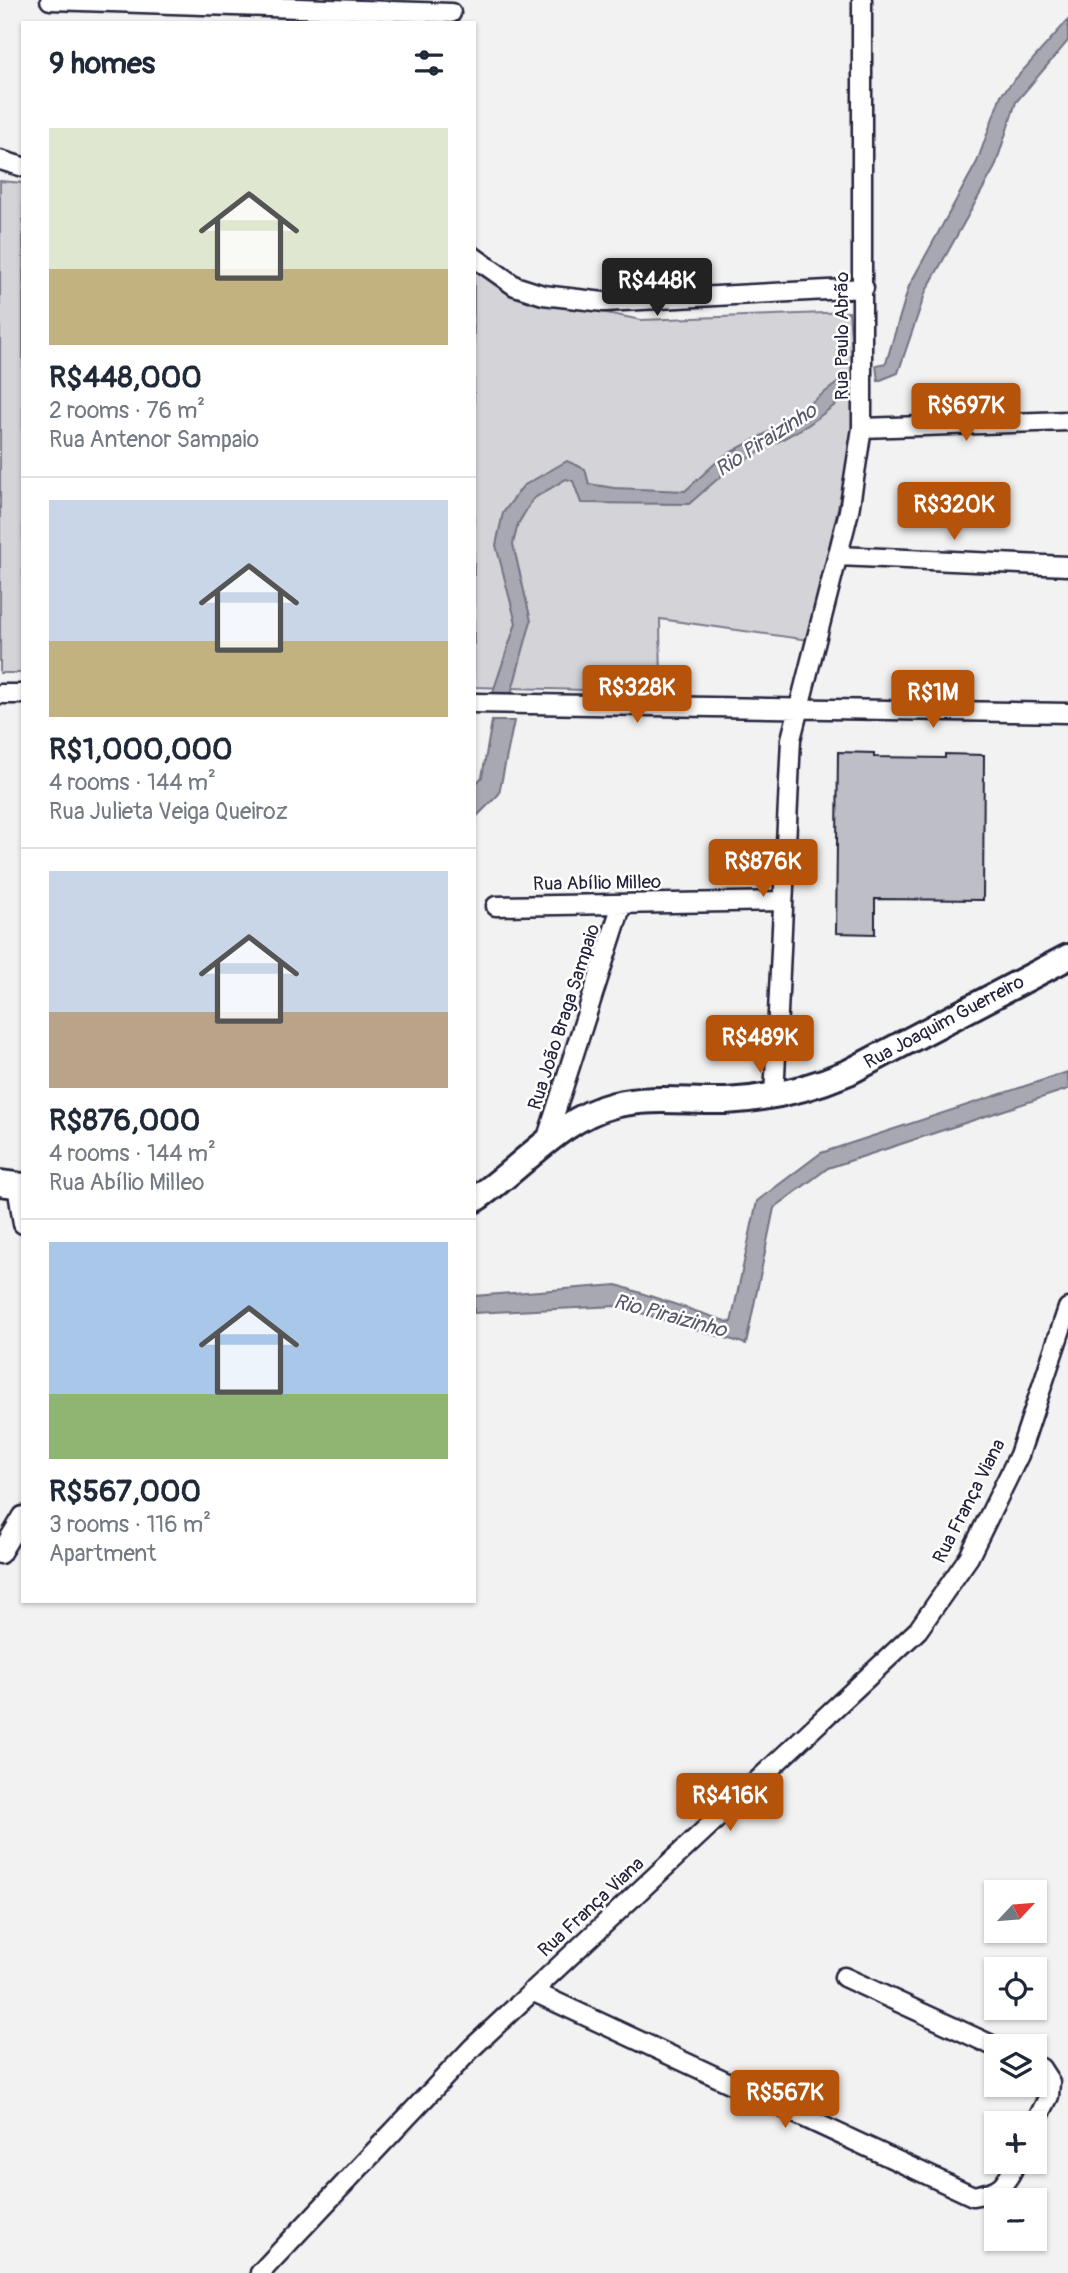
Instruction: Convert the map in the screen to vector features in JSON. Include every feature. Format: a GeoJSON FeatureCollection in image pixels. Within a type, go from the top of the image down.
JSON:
{"type":"FeatureCollection","features":[{"type":"Feature","properties":{"kind":"street"},"geometry":{"type":"LineString","coordinates":[[50,0],[249,10],[451,12]]}},
{"type":"Feature","properties":{"kind":"street","name":"Rua Paulo Abrão"},"geometry":{"type":"LineString","coordinates":[[774,1097],[791,739],[849,511],[862,428],[862,0]]}},
{"type":"Feature","properties":{"kind":"street"},"geometry":{"type":"LineString","coordinates":[[0,160],[21,166]]}},
{"type":"Feature","properties":{"kind":"street"},"geometry":{"type":"LineString","coordinates":[[476,258],[515,286],[543,295],[604,302],[863,288]]}},
{"type":"Feature","properties":{"kind":"street"},"geometry":{"type":"LineString","coordinates":[[862,428],[1068,421]]}},
{"type":"Feature","properties":{"kind":"street"},"geometry":{"type":"LineString","coordinates":[[838,556],[1068,566]]}},
{"type":"Feature","properties":{"kind":"street"},"geometry":{"type":"LineString","coordinates":[[0,694],[21,694]]}},
{"type":"Feature","properties":{"kind":"street"},"geometry":{"type":"LineString","coordinates":[[476,703],[1068,713]]}},
{"type":"Feature","properties":{"kind":"street","name":"Rua Abílio Milleo"},"geometry":{"type":"LineString","coordinates":[[496,906],[782,901]]}},
{"type":"Feature","properties":{"kind":"street","name":"Rua João Braga Sampaio"},"geometry":{"type":"LineString","coordinates":[[545,1144],[622,904]]}},
{"type":"Feature","properties":{"kind":"street","name":"Rua Joaquim Guerreiro"},"geometry":{"type":"LineString","coordinates":[[476,1198],[587,1114],[614,1105],[650,1099],[725,1101],[774,1097],[813,1087],[849,1072],[1068,957]]}},
{"type":"Feature","properties":{"kind":"street"},"geometry":{"type":"LineString","coordinates":[[13,1185],[21,1216]]}},
{"type":"Feature","properties":{"kind":"street","name":"Rua França Viana"},"geometry":{"type":"LineString","coordinates":[[260,2273],[473,2047],[918,1630],[968,1557],[1019,1455],[1068,1308]]}},
{"type":"Feature","properties":{"kind":"street"},"geometry":{"type":"LineString","coordinates":[[0,1554],[21,1519]]}},
{"type":"Feature","properties":{"kind":"street"},"geometry":{"type":"LineString","coordinates":[[844,1977],[984,2041]]}},
{"type":"Feature","properties":{"kind":"street"},"geometry":{"type":"LineString","coordinates":[[532,1991],[973,2196],[993,2192],[1006,2183],[1010,2174]]}},
{"type":"Feature","properties":{"kind":"street"},"geometry":{"type":"LineString","coordinates":[[1042,2111],[1049,2096],[1050,2082],[1047,2077]]}},
{"type":"Feature","properties":{"kind":"shaded area"},"geometry":{"type":"Polygon","coordinates":[[[0,181],[21,183],[21,673],[0,673],[0,181]]]}},
{"type":"Feature","properties":{"kind":"shaded area"},"geometry":{"type":"Polygon","coordinates":[[[476,268],[509,293],[641,320],[849,312],[854,370],[854,437],[808,640],[660,619],[661,692],[476,687],[476,268]]]}},
{"type":"Feature","properties":{"kind":"water"},"geometry":{"type":"Polygon","coordinates":[[[1068,20],[1068,41],[1016,102],[995,167],[926,291],[898,373],[878,381],[876,365],[886,363],[909,286],[977,162],[1001,95],[1068,20]]]}},
{"type":"Feature","properties":{"kind":"water","name":"Rio Piraizinho"},"geometry":{"type":"Polygon","coordinates":[[[858,373],[858,388],[808,425],[729,469],[689,504],[581,503],[573,481],[566,479],[533,499],[518,524],[513,544],[531,621],[511,694],[492,695],[516,623],[496,545],[503,513],[523,486],[567,461],[585,469],[589,484],[614,488],[685,491],[722,457],[778,427],[840,381],[858,373]]]}},
{"type":"Feature","properties":{"kind":"water"},"geometry":{"type":"Polygon","coordinates":[[[492,721],[514,721],[499,794],[476,817],[476,784],[482,777],[492,721]]]}},
{"type":"Feature","properties":{"kind":"water","name":"Rio Piraizinho"},"geometry":{"type":"Polygon","coordinates":[[[1068,1072],[1068,1089],[828,1168],[774,1208],[746,1344],[617,1306],[476,1313],[476,1296],[617,1285],[731,1323],[757,1201],[821,1153],[1068,1072]]]}},
{"type":"Feature","properties":{"kind":"building"},"geometry":{"type":"Polygon","coordinates":[[[838,752],[874,753],[874,757],[945,758],[945,754],[984,755],[983,900],[875,899],[875,934],[836,933],[838,752]]]}}]}
